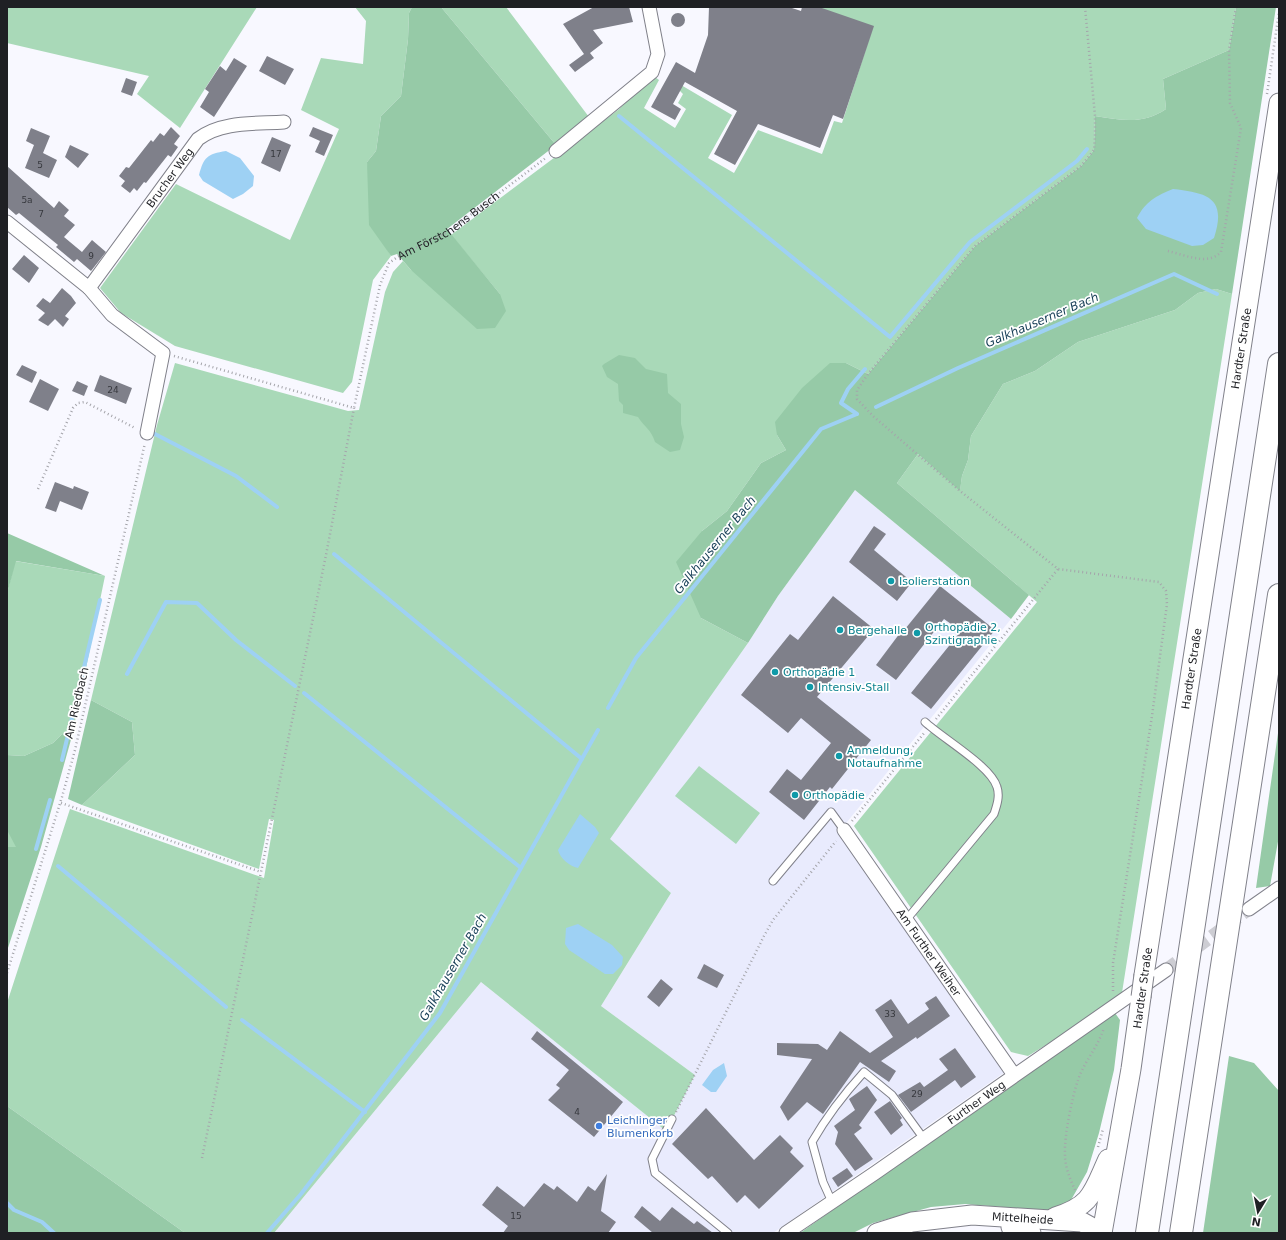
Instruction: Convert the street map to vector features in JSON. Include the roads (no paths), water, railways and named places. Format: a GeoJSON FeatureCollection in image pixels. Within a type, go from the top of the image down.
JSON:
{"type":"FeatureCollection","features":[{"type":"Feature","properties":{"kind":"highway"},"geometry":{"type":"LineString","coordinates":[[1147,1233],[1279,364]]}},
{"type":"Feature","properties":{"kind":"highway"},"geometry":{"type":"LineString","coordinates":[[1181,1233],[1279,595]]}},
{"type":"Feature","properties":{"kind":"main road","name":"Hardter Straße"},"geometry":{"type":"LineString","coordinates":[[1101,1233],[1112,1126],[1131,1069],[1144,975],[1279,103]]}},
{"type":"Feature","properties":{"kind":"main road"},"geometry":{"type":"LineString","coordinates":[[1051,1226],[1082,1206],[1089,1198],[1096,1185],[1112,1126]]}},
{"type":"Feature","properties":{"kind":"main road","name":"Mittelheide"},"geometry":{"type":"LineString","coordinates":[[877,1233],[912,1222],[972,1215],[1051,1226]]}},
{"type":"Feature","properties":{"kind":"main road","name":"Mittelheide"},"geometry":{"type":"LineString","coordinates":[[940,1218],[1011,1227],[1051,1226],[1082,1222],[1101,1233]]}},
{"type":"Feature","properties":{"kind":"main road"},"geometry":{"type":"LineString","coordinates":[[1011,1227],[1031,1233]]}},
{"type":"Feature","properties":{"kind":"street"},"geometry":{"type":"LineString","coordinates":[[556,151],[652,72],[658,54],[649,7]]}},
{"type":"Feature","properties":{"kind":"street","name":"Brucher Weg"},"geometry":{"type":"LineString","coordinates":[[89,288],[198,139],[207,132],[224,126],[284,122]]}},
{"type":"Feature","properties":{"kind":"street"},"geometry":{"type":"LineString","coordinates":[[7,222],[89,288],[112,314],[163,353],[147,433]]}},
{"type":"Feature","properties":{"kind":"street","name":"Am Further Weiher"},"geometry":{"type":"LineString","coordinates":[[844,830],[1014,1075]]}},
{"type":"Feature","properties":{"kind":"street"},"geometry":{"type":"LineString","coordinates":[[1249,909],[1279,888]]}},
{"type":"Feature","properties":{"kind":"street","name":"Further Weg"},"geometry":{"type":"LineString","coordinates":[[786,1233],[924,1139],[1166,970]]}},
{"type":"Feature","properties":{"kind":"lane"},"geometry":{"type":"LineString","coordinates":[[907,919],[994,814],[998,801],[997,786],[989,772],[926,722]]}},
{"type":"Feature","properties":{"kind":"lane"},"geometry":{"type":"LineString","coordinates":[[773,881],[831,812],[844,830]]}},
{"type":"Feature","properties":{"kind":"lane"},"geometry":{"type":"LineString","coordinates":[[832,1202],[823,1182],[812,1142],[825,1119],[841,1096],[864,1072],[892,1095],[924,1139]]}},
{"type":"Feature","properties":{"kind":"lane"},"geometry":{"type":"LineString","coordinates":[[672,1119],[652,1159],[655,1173],[728,1233]]}},
{"type":"Feature","properties":{"kind":"water"},"geometry":{"type":"Polygon","coordinates":[[[226,151],[240,158],[254,176],[253,186],[243,194],[233,199],[203,181],[199,175],[207,157],[214,153],[226,151]]]}},
{"type":"Feature","properties":{"kind":"water"},"geometry":{"type":"Polygon","coordinates":[[[1173,189],[1196,193],[1212,200],[1216,206],[1218,214],[1214,238],[1203,245],[1192,246],[1146,229],[1137,218],[1140,212],[1152,200],[1173,189]]]}},
{"type":"Feature","properties":{"kind":"water"},"geometry":{"type":"Polygon","coordinates":[[[580,814],[595,827],[599,833],[578,868],[565,861],[558,850],[580,814]]]}},
{"type":"Feature","properties":{"kind":"water"},"geometry":{"type":"Polygon","coordinates":[[[578,924],[612,945],[623,957],[622,965],[613,974],[605,974],[569,950],[565,944],[566,928],[578,924]]]}},
{"type":"Feature","properties":{"kind":"water"},"geometry":{"type":"Polygon","coordinates":[[[724,1063],[727,1076],[716,1092],[711,1092],[702,1085],[713,1070],[724,1063]]]}},
{"type":"Feature","properties":{"kind":"waterway"},"geometry":{"type":"LineString","coordinates":[[619,116],[890,337],[970,242],[1077,161],[1087,149]]}},
{"type":"Feature","properties":{"kind":"waterway","name":"Galkhauserner Bach"},"geometry":{"type":"LineString","coordinates":[[876,407],[958,368],[1174,274],[1217,294]]}},
{"type":"Feature","properties":{"kind":"waterway"},"geometry":{"type":"LineString","coordinates":[[857,414],[841,403],[848,389],[865,369]]}},
{"type":"Feature","properties":{"kind":"waterway","name":"Galkhauserner Bach"},"geometry":{"type":"LineString","coordinates":[[608,708],[636,658],[821,429],[857,414]]}},
{"type":"Feature","properties":{"kind":"waterway"},"geometry":{"type":"LineString","coordinates":[[153,433],[236,476],[277,507]]}},
{"type":"Feature","properties":{"kind":"waterway"},"geometry":{"type":"LineString","coordinates":[[334,554],[582,759]]}},
{"type":"Feature","properties":{"kind":"waterway"},"geometry":{"type":"LineString","coordinates":[[62,760],[100,600]]}},
{"type":"Feature","properties":{"kind":"waterway"},"geometry":{"type":"LineString","coordinates":[[127,674],[166,602],[197,603],[236,640],[295,686]]}},
{"type":"Feature","properties":{"kind":"waterway"},"geometry":{"type":"LineString","coordinates":[[304,693],[521,868]]}},
{"type":"Feature","properties":{"kind":"waterway","name":"Galkhauserner Bach"},"geometry":{"type":"LineString","coordinates":[[267,1233],[301,1194],[440,1013],[598,730]]}},
{"type":"Feature","properties":{"kind":"waterway"},"geometry":{"type":"LineString","coordinates":[[36,849],[50,800]]}},
{"type":"Feature","properties":{"kind":"waterway"},"geometry":{"type":"LineString","coordinates":[[58,866],[226,1007]]}},
{"type":"Feature","properties":{"kind":"waterway"},"geometry":{"type":"LineString","coordinates":[[242,1020],[365,1112]]}},
{"type":"Feature","properties":{"kind":"waterway"},"geometry":{"type":"LineString","coordinates":[[7,1203],[14,1210],[42,1222],[54,1233]]}},
{"type":"Feature","properties":{"kind":"tunnel"},"geometry":{"type":"LineString","coordinates":[[1166,970],[1249,909]]}},
{"type":"Feature","properties":{"kind":"place","name":"Isolierstation"},"geometry":{"type":"Point","coordinates":[891,581]}},
{"type":"Feature","properties":{"kind":"place","name":"Bergehalle"},"geometry":{"type":"Point","coordinates":[840,630]}},
{"type":"Feature","properties":{"kind":"place","name":"Orthopädie 2, Szintigraphie"},"geometry":{"type":"Point","coordinates":[917,633]}},
{"type":"Feature","properties":{"kind":"place","name":"Orthopädie 1"},"geometry":{"type":"Point","coordinates":[775,672]}},
{"type":"Feature","properties":{"kind":"place","name":"Intensiv-Stall"},"geometry":{"type":"Point","coordinates":[810,687]}},
{"type":"Feature","properties":{"kind":"place","name":"Anmeldung, Notaufnahme"},"geometry":{"type":"Point","coordinates":[839,756]}},
{"type":"Feature","properties":{"kind":"place","name":"Orthopädie"},"geometry":{"type":"Point","coordinates":[795,795]}},
{"type":"Feature","properties":{"kind":"place","name":"Leichlinger Blumenkorb"},"geometry":{"type":"Point","coordinates":[599,1126]}}]}
